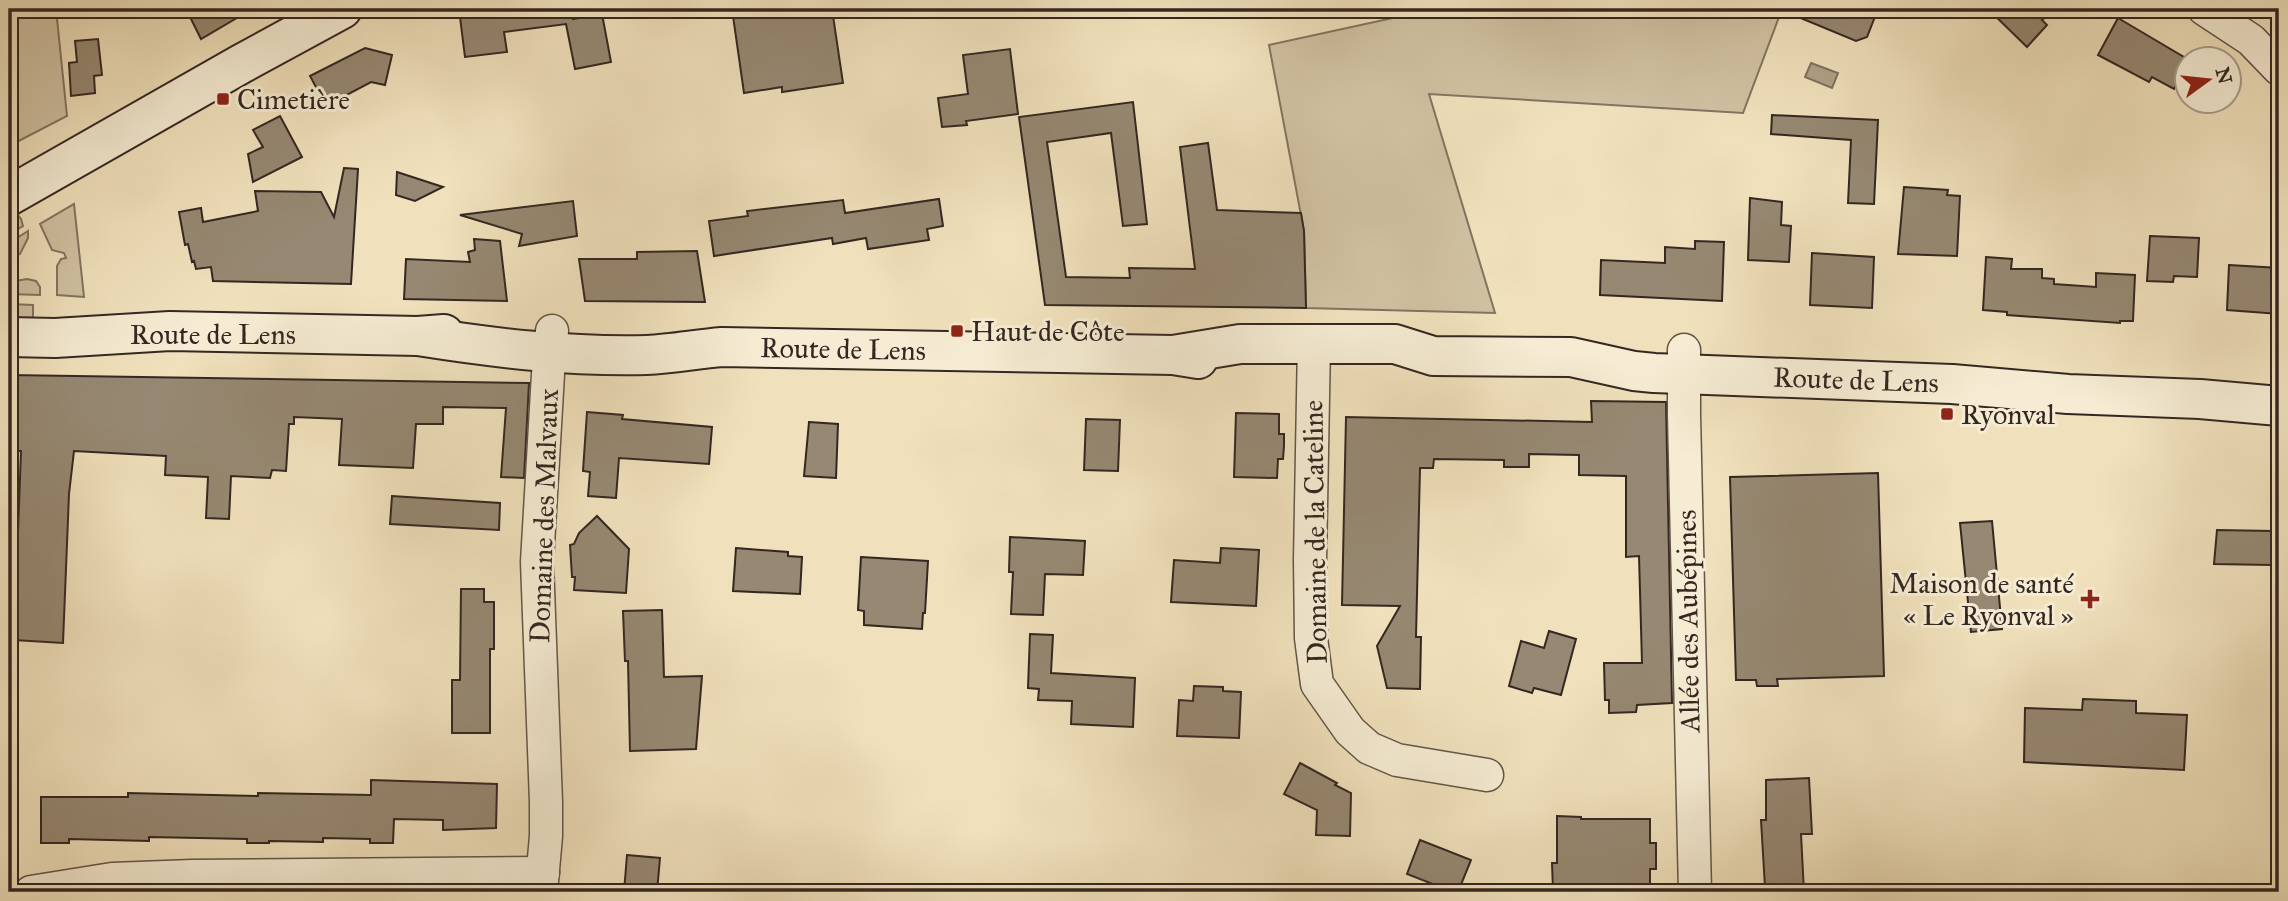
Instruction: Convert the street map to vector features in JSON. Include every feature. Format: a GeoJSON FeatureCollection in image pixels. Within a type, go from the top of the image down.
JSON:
{"type":"FeatureCollection","features":[{"type":"Feature","properties":{"kind":"main road"},"geometry":{"type":"LineString","coordinates":[[9,196],[342,9]]}},
{"type":"Feature","properties":{"kind":"main road","name":"Route de Lens"},"geometry":{"type":"LineString","coordinates":[[9,337],[55,338],[170,331],[418,336],[502,329],[552,342],[652,334],[722,347],[1173,355],[1241,365],[1315,355],[1395,369],[1433,356],[1571,357],[1634,371],[1684,362],[2068,394],[2279,405]]}},
{"type":"Feature","properties":{"kind":"main road"},"geometry":{"type":"LineString","coordinates":[[1684,362],[2013,369],[2279,381]]}},
{"type":"Feature","properties":{"kind":"street"},"geometry":{"type":"LineString","coordinates":[[2204,9],[2251,40],[2279,69]]}},
{"type":"Feature","properties":{"kind":"street","name":"Domaine des Malvaux"},"geometry":{"type":"LineString","coordinates":[[542,882],[546,802],[537,562],[552,342]]}},
{"type":"Feature","properties":{"kind":"street","name":"Domaine de la Cateline"},"geometry":{"type":"LineString","coordinates":[[1315,355],[1310,560],[1311,638],[1317,684],[1350,731],[1369,748],[1397,760],[1487,775]]}},
{"type":"Feature","properties":{"kind":"street","name":"Allée des Aubépines"},"geometry":{"type":"LineString","coordinates":[[1684,362],[1695,892]]}},
{"type":"Feature","properties":{"kind":"street"},"geometry":{"type":"LineString","coordinates":[[31,892],[112,879],[192,876],[542,882]]}},
{"type":"Feature","properties":{"kind":"shaded area"},"geometry":{"type":"Polygon","coordinates":[[[9,9],[56,9],[67,116],[9,146],[9,9]]]}},
{"type":"Feature","properties":{"kind":"shaded area"},"geometry":{"type":"Polygon","coordinates":[[[1400,9],[1782,9],[1743,113],[1429,94],[1495,313],[1306,308],[1304,231],[1269,45],[1402,16],[1400,9]]]}},
{"type":"Feature","properties":{"kind":"shaded area"},"geometry":{"type":"Polygon","coordinates":[[[1811,63],[1838,73],[1832,88],[1805,77],[1811,63]]]}},
{"type":"Feature","properties":{"kind":"shaded area"},"geometry":{"type":"Polygon","coordinates":[[[74,204],[84,297],[57,295],[57,266],[61,259],[66,258],[64,253],[52,250],[40,224],[74,204]]]}},
{"type":"Feature","properties":{"kind":"shaded area"},"geometry":{"type":"Polygon","coordinates":[[[17,214],[23,226],[9,234],[9,220],[17,214]]]}},
{"type":"Feature","properties":{"kind":"shaded area"},"geometry":{"type":"Polygon","coordinates":[[[28,231],[28,238],[20,254],[9,258],[9,243],[28,231]]]}},
{"type":"Feature","properties":{"kind":"shaded area"},"geometry":{"type":"Polygon","coordinates":[[[9,258],[15,281],[36,281],[40,287],[40,295],[9,294],[9,258]]]}},
{"type":"Feature","properties":{"kind":"shaded area"},"geometry":{"type":"Polygon","coordinates":[[[9,304],[33,305],[33,323],[9,318],[9,304]]]}},
{"type":"Feature","properties":{"kind":"building"},"geometry":{"type":"Polygon","coordinates":[[[186,9],[252,9],[201,39],[186,9]]]}},
{"type":"Feature","properties":{"kind":"building"},"geometry":{"type":"Polygon","coordinates":[[[459,9],[573,9],[573,19],[602,14],[611,62],[575,69],[566,24],[504,32],[507,52],[465,57],[459,9]]]}},
{"type":"Feature","properties":{"kind":"building"},"geometry":{"type":"Polygon","coordinates":[[[732,9],[832,9],[843,83],[782,92],[782,87],[744,93],[732,9]]]}},
{"type":"Feature","properties":{"kind":"building"},"geometry":{"type":"Polygon","coordinates":[[[1779,9],[1878,9],[1867,37],[1856,41],[1779,9]]]}},
{"type":"Feature","properties":{"kind":"building"},"geometry":{"type":"Polygon","coordinates":[[[1988,9],[2053,9],[2042,20],[2047,25],[2027,47],[1988,9]]]}},
{"type":"Feature","properties":{"kind":"building"},"geometry":{"type":"Polygon","coordinates":[[[2118,18],[2172,50],[2172,88],[2152,77],[2149,82],[2098,55],[2118,18]]]}},
{"type":"Feature","properties":{"kind":"building"},"geometry":{"type":"Polygon","coordinates":[[[98,39],[102,75],[94,76],[95,93],[71,96],[69,63],[77,62],[75,41],[98,39]]]}},
{"type":"Feature","properties":{"kind":"building"},"geometry":{"type":"Polygon","coordinates":[[[365,48],[392,55],[385,85],[371,82],[326,106],[310,76],[365,48]]]}},
{"type":"Feature","properties":{"kind":"building"},"geometry":{"type":"Polygon","coordinates":[[[1010,49],[1018,114],[966,121],[967,125],[942,127],[938,98],[968,94],[963,55],[1010,49]]]}},
{"type":"Feature","properties":{"kind":"building"},"geometry":{"type":"Polygon","coordinates":[[[1133,102],[1147,224],[1123,226],[1111,133],[1047,142],[1066,277],[1130,278],[1129,268],[1195,269],[1180,147],[1208,143],[1217,210],[1301,213],[1306,308],[1045,305],[1019,117],[1133,102]]]}},
{"type":"Feature","properties":{"kind":"building"},"geometry":{"type":"Polygon","coordinates":[[[1772,115],[1878,120],[1874,204],[1848,203],[1851,140],[1771,134],[1772,115]]]}},
{"type":"Feature","properties":{"kind":"building"},"geometry":{"type":"Polygon","coordinates":[[[280,116],[302,157],[253,182],[248,154],[263,147],[253,130],[280,116]]]}},
{"type":"Feature","properties":{"kind":"building"},"geometry":{"type":"Polygon","coordinates":[[[344,168],[358,169],[351,284],[213,281],[211,267],[196,269],[188,244],[185,245],[179,212],[201,208],[203,222],[258,211],[255,191],[321,192],[334,217],[344,168]]]}},
{"type":"Feature","properties":{"kind":"building"},"geometry":{"type":"Polygon","coordinates":[[[397,172],[443,187],[415,201],[396,195],[397,172]]]}},
{"type":"Feature","properties":{"kind":"building"},"geometry":{"type":"Polygon","coordinates":[[[1904,187],[1948,190],[1947,195],[1960,196],[1957,256],[1898,254],[1904,187]]]}},
{"type":"Feature","properties":{"kind":"building"},"geometry":{"type":"Polygon","coordinates":[[[1750,198],[1782,202],[1781,225],[1791,226],[1789,262],[1748,260],[1750,198]]]}},
{"type":"Feature","properties":{"kind":"building"},"geometry":{"type":"Polygon","coordinates":[[[939,199],[943,226],[927,229],[929,240],[868,249],[866,238],[833,244],[832,238],[714,256],[709,221],[748,216],[747,211],[843,200],[845,213],[939,199]]]}},
{"type":"Feature","properties":{"kind":"building"},"geometry":{"type":"Polygon","coordinates":[[[573,201],[577,236],[519,246],[522,234],[460,215],[573,201]]]}},
{"type":"Feature","properties":{"kind":"building"},"geometry":{"type":"Polygon","coordinates":[[[2150,236],[2199,238],[2197,277],[2174,276],[2173,282],[2147,281],[2150,236]]]}},
{"type":"Feature","properties":{"kind":"building"},"geometry":{"type":"Polygon","coordinates":[[[474,239],[500,241],[507,301],[404,299],[406,259],[470,262],[468,252],[475,250],[474,239]]]}},
{"type":"Feature","properties":{"kind":"building"},"geometry":{"type":"Polygon","coordinates":[[[1695,241],[1724,242],[1722,301],[1600,295],[1601,260],[1665,263],[1665,247],[1695,249],[1695,241]]]}},
{"type":"Feature","properties":{"kind":"building"},"geometry":{"type":"Polygon","coordinates":[[[697,251],[705,302],[585,301],[579,259],[637,259],[637,252],[697,251]]]}},
{"type":"Feature","properties":{"kind":"building"},"geometry":{"type":"Polygon","coordinates":[[[1812,253],[1874,257],[1872,308],[1810,305],[1812,253]]]}},
{"type":"Feature","properties":{"kind":"building"},"geometry":{"type":"Polygon","coordinates":[[[1986,257],[2012,259],[2011,269],[2042,269],[2042,278],[2054,279],[2054,284],[2096,287],[2096,273],[2135,275],[2133,321],[2120,323],[2007,315],[2007,312],[1983,310],[1986,257]]]}},
{"type":"Feature","properties":{"kind":"building"},"geometry":{"type":"Polygon","coordinates":[[[2229,265],[2279,268],[2279,314],[2227,310],[2229,265]]]}},
{"type":"Feature","properties":{"kind":"building"},"geometry":{"type":"Polygon","coordinates":[[[9,375],[529,383],[524,478],[501,477],[506,408],[443,407],[443,424],[416,424],[413,468],[339,465],[342,419],[294,417],[294,424],[289,424],[286,471],[272,470],[270,478],[231,476],[229,519],[206,518],[208,477],[165,475],[166,456],[74,451],[69,494],[63,643],[14,640],[21,451],[14,451],[16,409],[9,409],[9,375]]]}},
{"type":"Feature","properties":{"kind":"building"},"geometry":{"type":"Polygon","coordinates":[[[1591,401],[1666,402],[1672,703],[1637,705],[1636,712],[1609,713],[1609,700],[1605,700],[1604,663],[1642,663],[1639,556],[1626,557],[1626,476],[1579,475],[1579,455],[1529,454],[1529,467],[1504,467],[1504,460],[1434,459],[1433,468],[1420,468],[1416,637],[1421,637],[1420,689],[1387,688],[1377,646],[1400,606],[1342,605],[1346,417],[1592,422],[1591,401]]]}},
{"type":"Feature","properties":{"kind":"building"},"geometry":{"type":"Polygon","coordinates":[[[587,412],[623,415],[622,419],[712,427],[709,464],[619,458],[616,498],[588,496],[590,472],[583,471],[587,412]]]}},
{"type":"Feature","properties":{"kind":"building"},"geometry":{"type":"Polygon","coordinates":[[[1236,413],[1279,414],[1279,434],[1284,434],[1284,446],[1283,459],[1278,459],[1277,478],[1234,477],[1236,413]]]}},
{"type":"Feature","properties":{"kind":"building"},"geometry":{"type":"Polygon","coordinates":[[[1086,419],[1120,420],[1118,471],[1084,470],[1086,419]]]}},
{"type":"Feature","properties":{"kind":"building"},"geometry":{"type":"Polygon","coordinates":[[[809,422],[838,424],[836,478],[804,476],[809,422]]]}},
{"type":"Feature","properties":{"kind":"building"},"geometry":{"type":"Polygon","coordinates":[[[1878,473],[1884,676],[1777,679],[1778,686],[1757,686],[1756,680],[1736,680],[1730,477],[1878,473]]]}},
{"type":"Feature","properties":{"kind":"building"},"geometry":{"type":"Polygon","coordinates":[[[392,496],[500,503],[499,530],[390,524],[392,496]]]}},
{"type":"Feature","properties":{"kind":"building"},"geometry":{"type":"Polygon","coordinates":[[[597,516],[629,549],[626,593],[574,590],[575,577],[572,577],[570,545],[574,544],[579,533],[597,516]]]}},
{"type":"Feature","properties":{"kind":"building"},"geometry":{"type":"Polygon","coordinates":[[[1992,521],[2002,629],[1971,632],[1960,523],[1992,521]]]}},
{"type":"Feature","properties":{"kind":"building"},"geometry":{"type":"Polygon","coordinates":[[[2217,530],[2273,531],[2271,565],[2214,564],[2217,530]]]}},
{"type":"Feature","properties":{"kind":"building"},"geometry":{"type":"Polygon","coordinates":[[[1010,537],[1085,541],[1083,575],[1045,574],[1043,615],[1011,614],[1013,572],[1009,572],[1010,537]]]}},
{"type":"Feature","properties":{"kind":"building"},"geometry":{"type":"Polygon","coordinates":[[[736,548],[788,552],[788,556],[802,557],[800,594],[733,591],[736,548]]]}},
{"type":"Feature","properties":{"kind":"building"},"geometry":{"type":"Polygon","coordinates":[[[1221,548],[1259,550],[1256,606],[1171,602],[1174,560],[1220,563],[1221,548]]]}},
{"type":"Feature","properties":{"kind":"building"},"geometry":{"type":"Polygon","coordinates":[[[861,557],[928,561],[922,629],[864,625],[864,611],[858,610],[861,557]]]}},
{"type":"Feature","properties":{"kind":"building"},"geometry":{"type":"Polygon","coordinates":[[[461,589],[484,589],[484,602],[494,602],[494,649],[490,649],[490,733],[452,733],[452,680],[460,680],[461,589]]]}},
{"type":"Feature","properties":{"kind":"building"},"geometry":{"type":"Polygon","coordinates":[[[662,610],[664,677],[702,676],[696,749],[630,751],[628,661],[625,661],[623,611],[662,610]]]}},
{"type":"Feature","properties":{"kind":"building"},"geometry":{"type":"Polygon","coordinates":[[[1549,631],[1576,639],[1561,695],[1534,688],[1532,693],[1509,686],[1521,641],[1544,648],[1549,631]]]}},
{"type":"Feature","properties":{"kind":"building"},"geometry":{"type":"Polygon","coordinates":[[[1030,634],[1053,635],[1051,673],[1135,678],[1133,727],[1071,724],[1072,701],[1038,700],[1039,689],[1028,688],[1030,634]]]}},
{"type":"Feature","properties":{"kind":"building"},"geometry":{"type":"Polygon","coordinates":[[[1194,686],[1223,687],[1223,691],[1241,692],[1239,738],[1177,736],[1179,700],[1193,701],[1194,686]]]}},
{"type":"Feature","properties":{"kind":"building"},"geometry":{"type":"Polygon","coordinates":[[[2083,699],[2136,701],[2136,713],[2187,715],[2184,770],[2024,762],[2025,708],[2082,710],[2083,699]]]}},
{"type":"Feature","properties":{"kind":"building"},"geometry":{"type":"Polygon","coordinates":[[[1300,763],[1351,793],[1350,836],[1316,835],[1317,810],[1284,794],[1300,763]]]}},
{"type":"Feature","properties":{"kind":"building"},"geometry":{"type":"Polygon","coordinates":[[[1809,778],[1812,834],[1801,834],[1804,892],[1768,892],[1768,887],[1765,887],[1761,820],[1766,820],[1766,780],[1809,778]]]}},
{"type":"Feature","properties":{"kind":"building"},"geometry":{"type":"Polygon","coordinates":[[[371,780],[497,784],[496,828],[443,830],[443,820],[394,819],[393,843],[370,843],[370,839],[323,838],[323,842],[247,843],[247,839],[149,837],[149,841],[69,839],[69,843],[41,843],[41,797],[128,797],[128,793],[371,795],[371,780]]]}},
{"type":"Feature","properties":{"kind":"building"},"geometry":{"type":"Polygon","coordinates":[[[1557,816],[1581,819],[1650,819],[1650,843],[1656,843],[1656,869],[1650,869],[1650,892],[1553,890],[1552,863],[1557,863],[1557,816]]]}},
{"type":"Feature","properties":{"kind":"building"},"geometry":{"type":"Polygon","coordinates":[[[1420,840],[1471,860],[1458,892],[1407,874],[1420,840]]]}},
{"type":"Feature","properties":{"kind":"building"},"geometry":{"type":"Polygon","coordinates":[[[627,855],[660,858],[657,892],[624,892],[627,855]]]}},
{"type":"Feature","properties":{"kind":"place","name":"Cimetière"},"geometry":{"type":"Point","coordinates":[223,99]}},
{"type":"Feature","properties":{"kind":"place","name":"Haut de Côte"},"geometry":{"type":"Point","coordinates":[957,331]}},
{"type":"Feature","properties":{"kind":"place","name":"Ryonval"},"geometry":{"type":"Point","coordinates":[1947,414]}},
{"type":"Feature","properties":{"kind":"place","name":"Maison de santé « Le Ryonval »"},"geometry":{"type":"Point","coordinates":[2090,599]}}]}
